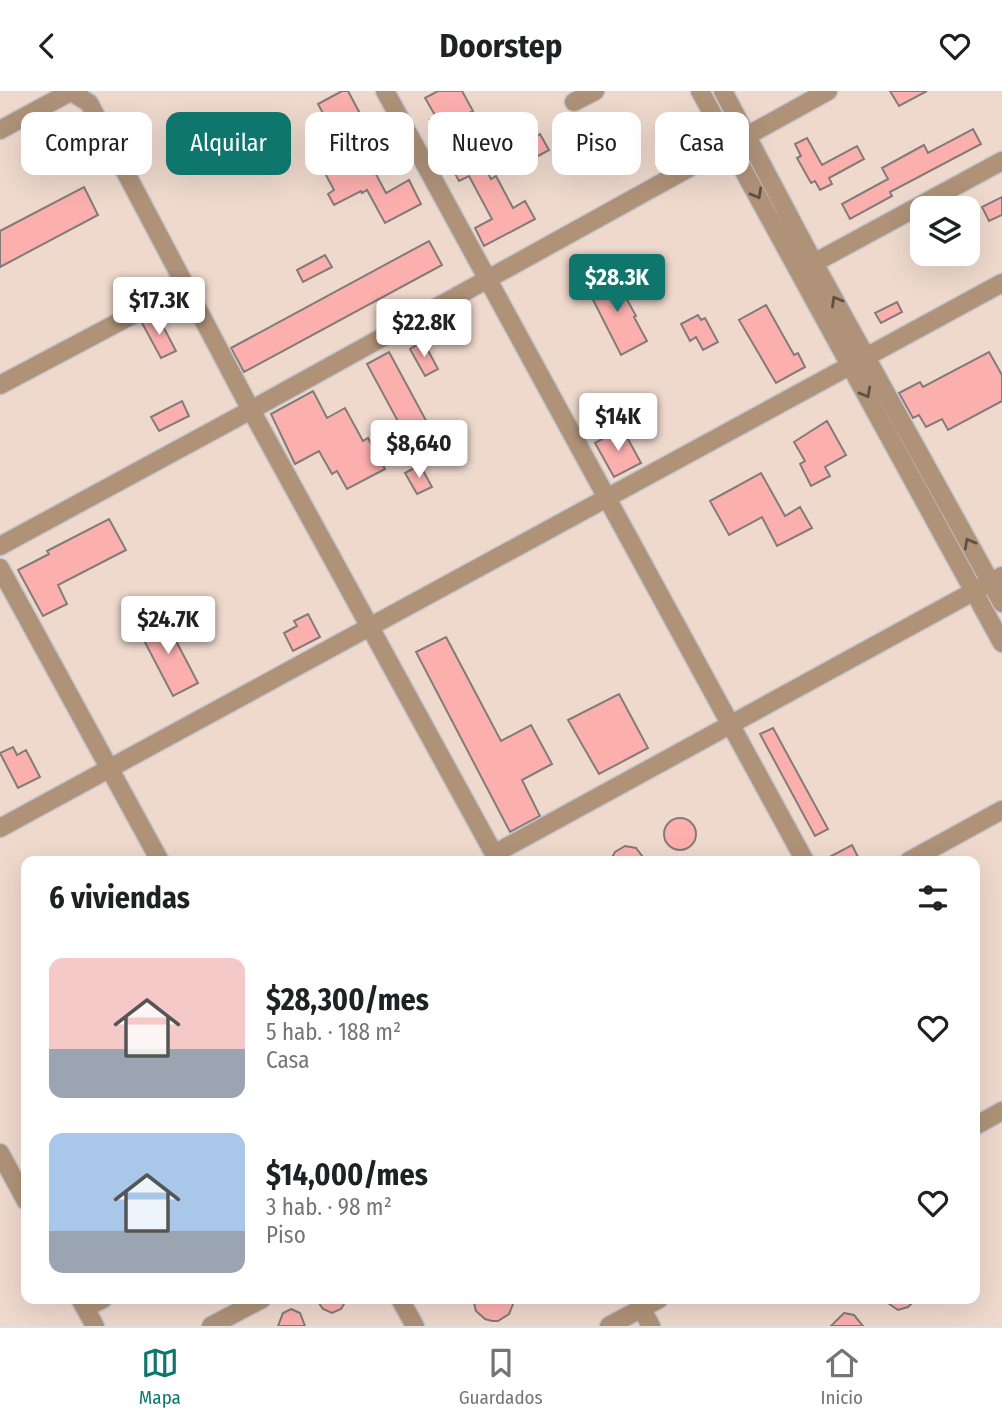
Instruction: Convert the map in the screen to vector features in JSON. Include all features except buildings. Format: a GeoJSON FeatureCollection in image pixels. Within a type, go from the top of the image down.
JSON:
{"type":"FeatureCollection","features":[{"type":"Feature","properties":{"kind":"lane"},"geometry":{"type":"LineString","coordinates":[[0,130],[71,91],[90,97],[251,410],[495,856]]}},
{"type":"Feature","properties":{"kind":"lane"},"geometry":{"type":"LineString","coordinates":[[385,91],[802,856]]}},
{"type":"Feature","properties":{"kind":"lane"},"geometry":{"type":"LineString","coordinates":[[574,102],[595,91]]}},
{"type":"Feature","properties":{"kind":"lane"},"geometry":{"type":"LineString","coordinates":[[700,91],[712,112]]}},
{"type":"Feature","properties":{"kind":"lane"},"geometry":{"type":"LineString","coordinates":[[723,91],[734,112]]}},
{"type":"Feature","properties":{"kind":"lane"},"geometry":{"type":"LineString","coordinates":[[749,135],[828,91]]}},
{"type":"Feature","properties":{"kind":"lane"},"geometry":{"type":"LineString","coordinates":[[749,140],[814,263],[997,579],[1002,603]]}},
{"type":"Feature","properties":{"kind":"lane"},"geometry":{"type":"LineString","coordinates":[[814,263],[1002,161]]}},
{"type":"Feature","properties":{"kind":"lane"},"geometry":{"type":"LineString","coordinates":[[0,546],[675,175]]}},
{"type":"Feature","properties":{"kind":"lane"},"geometry":{"type":"LineString","coordinates":[[746,175],[1002,643]]}},
{"type":"Feature","properties":{"kind":"lane"},"geometry":{"type":"LineString","coordinates":[[0,828],[1002,283]]}},
{"type":"Feature","properties":{"kind":"lane"},"geometry":{"type":"LineString","coordinates":[[0,385],[187,286]]}},
{"type":"Feature","properties":{"kind":"lane"},"geometry":{"type":"LineString","coordinates":[[0,568],[157,856]]}},
{"type":"Feature","properties":{"kind":"lane"},"geometry":{"type":"LineString","coordinates":[[498,856],[997,579]]}},
{"type":"Feature","properties":{"kind":"lane"},"geometry":{"type":"LineString","coordinates":[[918,856],[1002,810]]}},
{"type":"Feature","properties":{"kind":"lane"},"geometry":{"type":"LineString","coordinates":[[980,1123],[1002,1111]]}},
{"type":"Feature","properties":{"kind":"lane"},"geometry":{"type":"LineString","coordinates":[[0,1153],[21,1192]]}},
{"type":"Feature","properties":{"kind":"lane"},"geometry":{"type":"LineString","coordinates":[[84,1304],[95,1326]]}},
{"type":"Feature","properties":{"kind":"lane"},"geometry":{"type":"LineString","coordinates":[[211,1326],[253,1304]]}},
{"type":"Feature","properties":{"kind":"lane"},"geometry":{"type":"LineString","coordinates":[[403,1304],[415,1326]]}},
{"type":"Feature","properties":{"kind":"lane"},"geometry":{"type":"LineString","coordinates":[[609,1326],[649,1304]]}},
{"type":"Feature","properties":{"kind":"lane"},"geometry":{"type":"LineString","coordinates":[[641,1308],[650,1326]]}},
{"type":"Feature","properties":{"kind":"shaded area"},"geometry":{"type":"Polygon","coordinates":[[[0,91],[1002,91],[1002,1326],[0,1326],[0,91]]]}}]}
